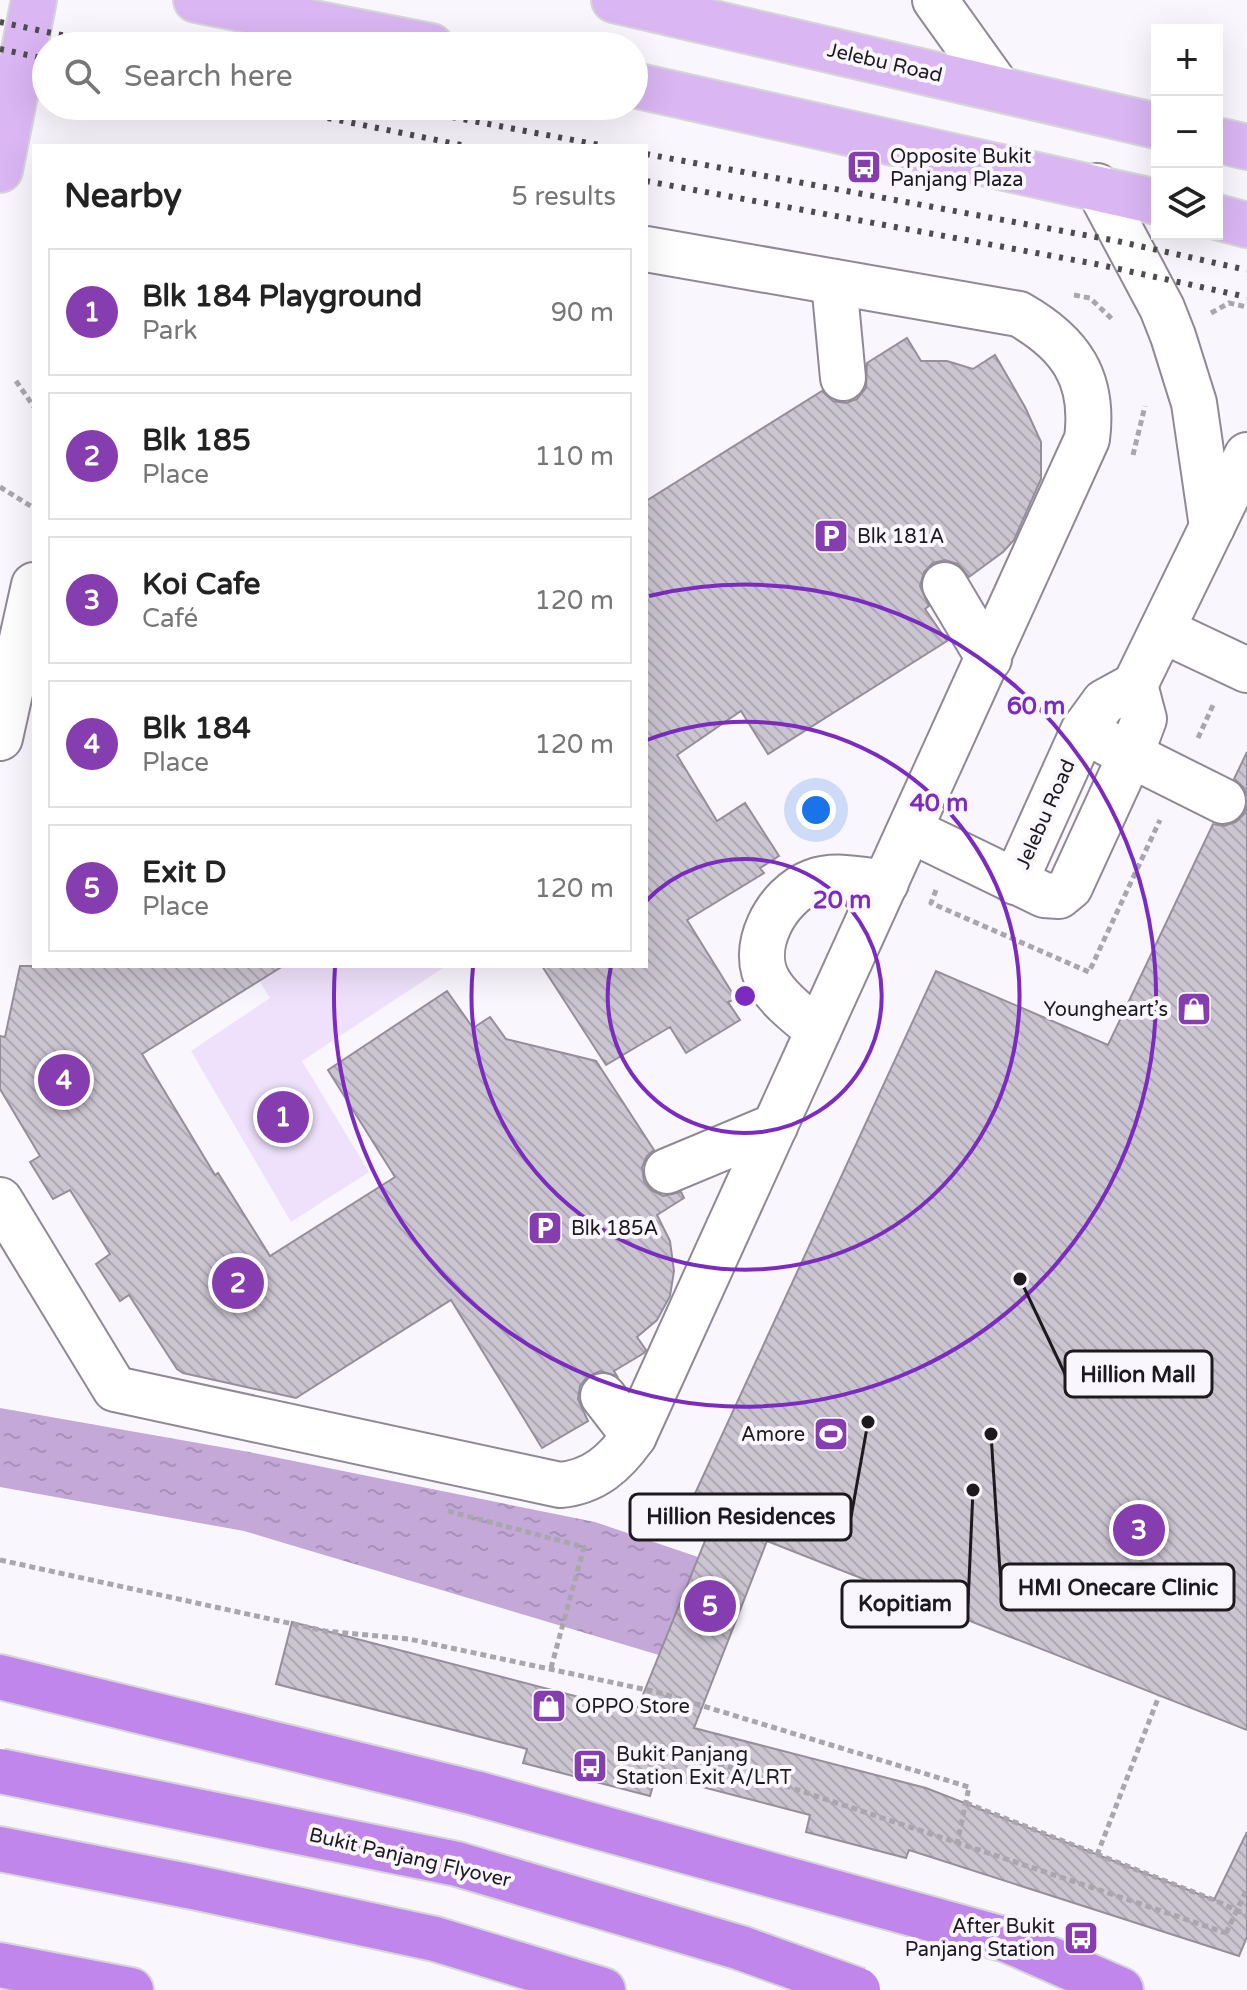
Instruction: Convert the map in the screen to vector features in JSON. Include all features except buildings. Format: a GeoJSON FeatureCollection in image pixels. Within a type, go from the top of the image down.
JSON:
{"type":"FeatureCollection","features":[{"type":"Feature","properties":{"kind":"highway"},"geometry":{"type":"LineString","coordinates":[[5,1684],[475,1793],[1007,1940],[1121,1990]]}},
{"type":"Feature","properties":{"kind":"highway","name":"Bukit Panjang Flyover"},"geometry":{"type":"LineString","coordinates":[[0,1771],[457,1864],[741,1948],[858,1990]]}},
{"type":"Feature","properties":{"kind":"highway"},"geometry":{"type":"LineString","coordinates":[[0,1849],[435,1939],[603,1990]]}},
{"type":"Feature","properties":{"kind":"highway"},"geometry":{"type":"LineString","coordinates":[[0,1947],[21,1969],[131,1990]]}},
{"type":"Feature","properties":{"kind":"main road"},"geometry":{"type":"LineString","coordinates":[[0,170],[34,0]]}},
{"type":"Feature","properties":{"kind":"main road"},"geometry":{"type":"LineString","coordinates":[[196,0],[359,32]]}},
{"type":"Feature","properties":{"kind":"main road","name":"Jelebu Road"},"geometry":{"type":"LineString","coordinates":[[614,0],[1151,125]]}},
{"type":"Feature","properties":{"kind":"main road"},"geometry":{"type":"LineString","coordinates":[[648,88],[1151,200]]}},
{"type":"Feature","properties":{"kind":"main road"},"geometry":{"type":"LineString","coordinates":[[1223,141],[1247,147]]}},
{"type":"Feature","properties":{"kind":"main road"},"geometry":{"type":"LineString","coordinates":[[1223,219],[1247,225]]}},
{"type":"Feature","properties":{"kind":"street"},"geometry":{"type":"LineString","coordinates":[[935,0],[998,88]]}},
{"type":"Feature","properties":{"kind":"street"},"geometry":{"type":"LineString","coordinates":[[1097,186],[1162,308],[1173,336],[1194,403],[1212,527]]}},
{"type":"Feature","properties":{"kind":"street"},"geometry":{"type":"LineString","coordinates":[[0,1200],[115,1389],[560,1485],[588,1479],[605,1469],[634,1436],[989,659],[1087,439],[1091,413],[1086,386],[1076,365],[1042,327],[1019,314],[648,249]]}},
{"type":"Feature","properties":{"kind":"street"},"geometry":{"type":"LineString","coordinates":[[834,282],[843,378]]}},
{"type":"Feature","properties":{"kind":"street"},"geometry":{"type":"LineString","coordinates":[[1135,685],[1247,455]]}},
{"type":"Feature","properties":{"kind":"street"},"geometry":{"type":"LineString","coordinates":[[945,585],[989,659]]}},
{"type":"Feature","properties":{"kind":"street"},"geometry":{"type":"LineString","coordinates":[[0,738],[32,594]]}},
{"type":"Feature","properties":{"kind":"street"},"geometry":{"type":"LineString","coordinates":[[1162,630],[1247,670]]}},
{"type":"Feature","properties":{"kind":"street","name":"Jelebu Road"},"geometry":{"type":"LineString","coordinates":[[1135,685],[1144,719],[1131,754],[1070,887],[1059,896],[1044,895],[1015,882],[1083,731],[1104,702],[1135,685]]}},
{"type":"Feature","properties":{"kind":"street"},"geometry":{"type":"LineString","coordinates":[[1083,731],[1223,801]]}},
{"type":"Feature","properties":{"kind":"street"},"geometry":{"type":"LineString","coordinates":[[910,830],[1015,882]]}},
{"type":"Feature","properties":{"kind":"street"},"geometry":{"type":"LineString","coordinates":[[818,1031],[768,982],[762,960],[768,926],[789,895],[813,881],[841,878],[886,883]]}},
{"type":"Feature","properties":{"kind":"street"},"geometry":{"type":"LineString","coordinates":[[667,1171],[775,1126]]}},
{"type":"Feature","properties":{"kind":"street"},"geometry":{"type":"LineString","coordinates":[[603,1396],[634,1436]]}},
{"type":"Feature","properties":{"kind":"path"},"geometry":{"type":"LineString","coordinates":[[1229,303],[1247,307]]}},
{"type":"Feature","properties":{"kind":"path"},"geometry":{"type":"LineString","coordinates":[[16,381],[32,404]]}},
{"type":"Feature","properties":{"kind":"path"},"geometry":{"type":"LineString","coordinates":[[1131,459],[1146,404]]}},
{"type":"Feature","properties":{"kind":"path"},"geometry":{"type":"LineString","coordinates":[[0,487],[32,507]]}},
{"type":"Feature","properties":{"kind":"path"},"geometry":{"type":"LineString","coordinates":[[954,852],[931,903],[996,933]]}},
{"type":"Feature","properties":{"kind":"path"},"geometry":{"type":"LineString","coordinates":[[447,1511],[584,1547],[551,1668]]}},
{"type":"Feature","properties":{"kind":"path"},"geometry":{"type":"LineString","coordinates":[[0,1560],[325,1631],[409,1639],[657,1692],[969,1787],[957,1844]]}},
{"type":"Feature","properties":{"kind":"path"},"geometry":{"type":"LineString","coordinates":[[1097,1855],[1159,1696]]}},
{"type":"Feature","properties":{"kind":"path"},"geometry":{"type":"LineString","coordinates":[[690,1754],[957,1844],[1042,1869],[1226,1933],[1247,1889]]}},
{"type":"Feature","properties":{"kind":"path"},"geometry":{"type":"LineString","coordinates":[[966,1803],[1247,1915]]}},
{"type":"Feature","properties":{"kind":"shaded area"},"geometry":{"type":"Polygon","coordinates":[[[251,968],[443,968],[302,1061],[369,1172],[291,1222],[191,1051],[270,998],[251,968]]]}},
{"type":"Feature","properties":{"kind":"water"},"geometry":{"type":"Polygon","coordinates":[[[0,1408],[249,1452],[595,1522],[698,1557],[659,1655],[244,1531],[0,1487],[0,1408]]]}},
{"type":"Feature","properties":{"kind":"railway"},"geometry":{"type":"LineString","coordinates":[[0,22],[47,32]]}},
{"type":"Feature","properties":{"kind":"railway"},"geometry":{"type":"LineString","coordinates":[[0,49],[32,56]]}},
{"type":"Feature","properties":{"kind":"railway"},"geometry":{"type":"LineString","coordinates":[[338,120],[456,144]]}},
{"type":"Feature","properties":{"kind":"railway"},"geometry":{"type":"LineString","coordinates":[[467,120],[594,144]]}},
{"type":"Feature","properties":{"kind":"railway"},"geometry":{"type":"LineString","coordinates":[[648,154],[1117,241],[1247,270]]}},
{"type":"Feature","properties":{"kind":"railway"},"geometry":{"type":"LineString","coordinates":[[648,181],[1096,264],[1247,297]]}},
{"type":"Feature","properties":{"kind":"place","name":"Opposite Bukit Panjang Plaza"},"geometry":{"type":"Point","coordinates":[864,167]}},
{"type":"Feature","properties":{"kind":"place","name":"Blk 181A"},"geometry":{"type":"Point","coordinates":[831,536]}},
{"type":"Feature","properties":{"kind":"place","name":"Youngheart’s"},"geometry":{"type":"Point","coordinates":[1194,1009]}},
{"type":"Feature","properties":{"kind":"place","name":"Blk 184"},"geometry":{"type":"Point","coordinates":[64,1080]}},
{"type":"Feature","properties":{"kind":"place","name":"Blk 184 Playground"},"geometry":{"type":"Point","coordinates":[283,1117]}},
{"type":"Feature","properties":{"kind":"place","name":"Blk 185A"},"geometry":{"type":"Point","coordinates":[545,1228]}},
{"type":"Feature","properties":{"kind":"place","name":"Hillion Mall"},"geometry":{"type":"Point","coordinates":[1020,1279]}},
{"type":"Feature","properties":{"kind":"place","name":"Blk 185"},"geometry":{"type":"Point","coordinates":[238,1283]}},
{"type":"Feature","properties":{"kind":"place","name":"Hillion Residences"},"geometry":{"type":"Point","coordinates":[868,1422]}},
{"type":"Feature","properties":{"kind":"place","name":"Amore"},"geometry":{"type":"Point","coordinates":[831,1434]}},
{"type":"Feature","properties":{"kind":"place","name":"HMI Onecare Clinic"},"geometry":{"type":"Point","coordinates":[991,1434]}},
{"type":"Feature","properties":{"kind":"place","name":"Kopitiam"},"geometry":{"type":"Point","coordinates":[973,1490]}},
{"type":"Feature","properties":{"kind":"place","name":"Koi Cafe"},"geometry":{"type":"Point","coordinates":[1139,1530]}},
{"type":"Feature","properties":{"kind":"place","name":"Exit D"},"geometry":{"type":"Point","coordinates":[710,1606]}},
{"type":"Feature","properties":{"kind":"place","name":"OPPO Store"},"geometry":{"type":"Point","coordinates":[549,1706]}},
{"type":"Feature","properties":{"kind":"place","name":"Bukit Panjang Station Exit A/LRT"},"geometry":{"type":"Point","coordinates":[590,1766]}},
{"type":"Feature","properties":{"kind":"place","name":"After Bukit Panjang Station"},"geometry":{"type":"Point","coordinates":[1081,1938]}}]}
